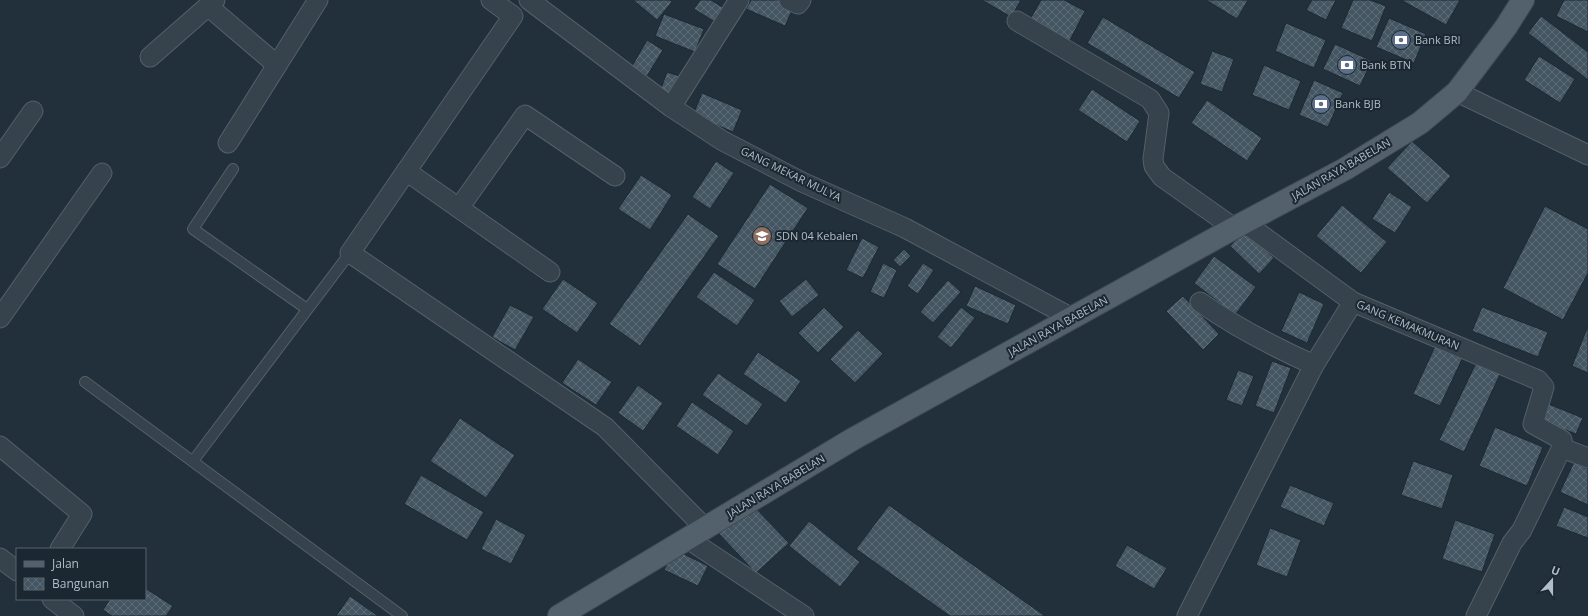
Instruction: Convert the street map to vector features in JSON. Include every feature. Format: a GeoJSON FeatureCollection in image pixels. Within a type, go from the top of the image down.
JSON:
{"type":"FeatureCollection","features":[{"type":"Feature","properties":{"kind":"main road","name":"JALAN RAYA BABELAN"},"geometry":{"type":"LineString","coordinates":[[559,616],[853,439],[1345,169],[1414,127],[1457,92],[1506,27],[1523,0]]}},
{"type":"Feature","properties":{"kind":"street"},"geometry":{"type":"LineString","coordinates":[[228,143],[318,0]]}},
{"type":"Feature","properties":{"kind":"street","name":"GANG MEKAR MULYA"},"geometry":{"type":"LineString","coordinates":[[529,0],[671,107],[723,141],[802,182],[905,228],[1072,318]]}},
{"type":"Feature","properties":{"kind":"street"},"geometry":{"type":"LineString","coordinates":[[671,107],[739,0]]}},
{"type":"Feature","properties":{"kind":"street"},"geometry":{"type":"LineString","coordinates":[[789,0],[798,4],[801,0]]}},
{"type":"Feature","properties":{"kind":"street"},"geometry":{"type":"LineString","coordinates":[[150,57],[212,3],[277,65]]}},
{"type":"Feature","properties":{"kind":"street"},"geometry":{"type":"LineString","coordinates":[[503,3],[513,16],[350,253],[605,428],[697,534],[804,616]]}},
{"type":"Feature","properties":{"kind":"street","name":"GANG KEMAKMURAN"},"geometry":{"type":"LineString","coordinates":[[1017,22],[1150,99],[1159,113],[1153,159],[1154,166],[1162,177],[1353,302],[1538,380],[1544,387],[1544,393],[1537,407],[1534,424],[1562,440],[1562,448]]}},
{"type":"Feature","properties":{"kind":"street"},"geometry":{"type":"LineString","coordinates":[[1457,92],[1588,155]]}},
{"type":"Feature","properties":{"kind":"street"},"geometry":{"type":"LineString","coordinates":[[0,158],[33,111]]}},
{"type":"Feature","properties":{"kind":"street"},"geometry":{"type":"LineString","coordinates":[[459,208],[525,115],[615,176]]}},
{"type":"Feature","properties":{"kind":"street"},"geometry":{"type":"LineString","coordinates":[[406,171],[550,272]]}},
{"type":"Feature","properties":{"kind":"street"},"geometry":{"type":"LineString","coordinates":[[0,318],[102,173]]}},
{"type":"Feature","properties":{"kind":"street"},"geometry":{"type":"LineString","coordinates":[[1200,302],[1273,347],[1314,365]]}},
{"type":"Feature","properties":{"kind":"street"},"geometry":{"type":"LineString","coordinates":[[1187,616],[1314,365],[1353,302]]}},
{"type":"Feature","properties":{"kind":"street"},"geometry":{"type":"LineString","coordinates":[[0,446],[82,514],[61,548]]}},
{"type":"Feature","properties":{"kind":"street"},"geometry":{"type":"LineString","coordinates":[[1476,616],[1512,543],[1522,530],[1562,448],[1588,458]]}},
{"type":"Feature","properties":{"kind":"street"},"geometry":{"type":"LineString","coordinates":[[0,558],[16,570]]}},
{"type":"Feature","properties":{"kind":"street"},"geometry":{"type":"LineString","coordinates":[[53,600],[74,616]]}},
{"type":"Feature","properties":{"kind":"lane"},"geometry":{"type":"LineString","coordinates":[[233,169],[193,229],[307,309]]}},
{"type":"Feature","properties":{"kind":"lane"},"geometry":{"type":"LineString","coordinates":[[192,461],[350,253]]}},
{"type":"Feature","properties":{"kind":"lane"},"geometry":{"type":"LineString","coordinates":[[85,382],[402,616]]}},
{"type":"Feature","properties":{"kind":"building"},"geometry":{"type":"Polygon","coordinates":[[[633,0],[670,0],[672,2],[657,20],[633,0]]]}},
{"type":"Feature","properties":{"kind":"building"},"geometry":{"type":"Polygon","coordinates":[[[700,0],[711,0],[727,10],[718,24],[694,9],[700,0]]]}},
{"type":"Feature","properties":{"kind":"building"},"geometry":{"type":"Polygon","coordinates":[[[751,0],[784,0],[795,4],[785,26],[746,9],[751,0]]]}},
{"type":"Feature","properties":{"kind":"building"},"geometry":{"type":"Polygon","coordinates":[[[982,0],[1021,0],[1011,17],[982,0]]]}},
{"type":"Feature","properties":{"kind":"building"},"geometry":{"type":"Polygon","coordinates":[[[1041,0],[1064,0],[1085,11],[1068,44],[1028,23],[1041,0]]]}},
{"type":"Feature","properties":{"kind":"building"},"geometry":{"type":"Polygon","coordinates":[[[1206,0],[1248,0],[1237,19],[1206,0]]]}},
{"type":"Feature","properties":{"kind":"building"},"geometry":{"type":"Polygon","coordinates":[[[1312,0],[1336,0],[1326,20],[1306,10],[1312,0]]]}},
{"type":"Feature","properties":{"kind":"building"},"geometry":{"type":"Polygon","coordinates":[[[1353,0],[1370,0],[1386,6],[1372,41],[1341,28],[1353,0]]]}},
{"type":"Feature","properties":{"kind":"building"},"geometry":{"type":"Polygon","coordinates":[[[1401,0],[1460,0],[1446,25],[1401,0]]]}},
{"type":"Feature","properties":{"kind":"building"},"geometry":{"type":"Polygon","coordinates":[[[1564,0],[1588,0],[1588,32],[1556,16],[1564,0]]]}},
{"type":"Feature","properties":{"kind":"building"},"geometry":{"type":"Polygon","coordinates":[[[664,14],[704,29],[695,52],[655,36],[664,14]]]}},
{"type":"Feature","properties":{"kind":"building"},"geometry":{"type":"Polygon","coordinates":[[[1541,16],[1588,52],[1588,80],[1528,33],[1541,16]]]}},
{"type":"Feature","properties":{"kind":"building"},"geometry":{"type":"Polygon","coordinates":[[[1103,17],[1195,72],[1179,98],[1087,43],[1103,17]]]}},
{"type":"Feature","properties":{"kind":"building","name":"Bank BRI"},"geometry":{"type":"Polygon","coordinates":[[[1389,18],[1426,34],[1414,63],[1376,47],[1389,18]]]}},
{"type":"Feature","properties":{"kind":"building"},"geometry":{"type":"Polygon","coordinates":[[[1286,23],[1326,40],[1314,68],[1275,51],[1286,23]]]}},
{"type":"Feature","properties":{"kind":"building"},"geometry":{"type":"Polygon","coordinates":[[[647,40],[663,50],[647,76],[632,66],[647,40]]]}},
{"type":"Feature","properties":{"kind":"building","name":"Bank BTN"},"geometry":{"type":"Polygon","coordinates":[[[1335,44],[1372,61],[1360,86],[1323,69],[1335,44]]]}},
{"type":"Feature","properties":{"kind":"building"},"geometry":{"type":"Polygon","coordinates":[[[1212,51],[1234,59],[1222,92],[1200,84],[1212,51]]]}},
{"type":"Feature","properties":{"kind":"building"},"geometry":{"type":"Polygon","coordinates":[[[1539,56],[1575,79],[1560,103],[1524,80],[1539,56]]]}},
{"type":"Feature","properties":{"kind":"building"},"geometry":{"type":"Polygon","coordinates":[[[1264,65],[1301,81],[1289,110],[1252,95],[1264,65]]]}},
{"type":"Feature","properties":{"kind":"building"},"geometry":{"type":"Polygon","coordinates":[[[667,72],[679,76],[671,98],[659,94],[667,72]]]}},
{"type":"Feature","properties":{"kind":"building","name":"Bank BJB"},"geometry":{"type":"Polygon","coordinates":[[[1314,80],[1343,93],[1328,127],[1299,115],[1314,80]]]}},
{"type":"Feature","properties":{"kind":"building"},"geometry":{"type":"Polygon","coordinates":[[[1092,89],[1140,121],[1127,142],[1078,110],[1092,89]]]}},
{"type":"Feature","properties":{"kind":"building"},"geometry":{"type":"Polygon","coordinates":[[[702,93],[742,110],[733,132],[693,115],[702,93]]]}},
{"type":"Feature","properties":{"kind":"building"},"geometry":{"type":"Polygon","coordinates":[[[1207,100],[1262,138],[1247,161],[1191,123],[1207,100]]]}},
{"type":"Feature","properties":{"kind":"building"},"geometry":{"type":"Polygon","coordinates":[[[1412,141],[1451,176],[1427,203],[1387,168],[1412,141]]]}},
{"type":"Feature","properties":{"kind":"building"},"geometry":{"type":"Polygon","coordinates":[[[716,161],[734,173],[710,209],[692,197],[716,161]]]}},
{"type":"Feature","properties":{"kind":"building"},"geometry":{"type":"Polygon","coordinates":[[[641,175],[672,195],[650,230],[618,209],[641,175]]]}},
{"type":"Feature","properties":{"kind":"building","name":"SDN 04 Kebalen"},"geometry":{"type":"Polygon","coordinates":[[[770,184],[808,208],[755,289],[717,264],[770,184]]]}},
{"type":"Feature","properties":{"kind":"building"},"geometry":{"type":"Polygon","coordinates":[[[1389,192],[1412,207],[1395,233],[1372,219],[1389,192]]]}},
{"type":"Feature","properties":{"kind":"building"},"geometry":{"type":"Polygon","coordinates":[[[1342,205],[1387,242],[1361,273],[1316,236],[1342,205]]]}},
{"type":"Feature","properties":{"kind":"building"},"geometry":{"type":"Polygon","coordinates":[[[1545,206],[1588,229],[1588,273],[1563,320],[1503,288],[1545,206]]]}},
{"type":"Feature","properties":{"kind":"building"},"geometry":{"type":"Polygon","coordinates":[[[688,214],[719,236],[640,346],[609,324],[688,214]]]}},
{"type":"Feature","properties":{"kind":"building"},"geometry":{"type":"Polygon","coordinates":[[[1245,231],[1274,258],[1259,274],[1230,246],[1245,231]]]}},
{"type":"Feature","properties":{"kind":"building"},"geometry":{"type":"Polygon","coordinates":[[[862,238],[879,247],[863,278],[846,270],[862,238]]]}},
{"type":"Feature","properties":{"kind":"building"},"geometry":{"type":"Polygon","coordinates":[[[904,249],[911,256],[900,267],[893,260],[904,249]]]}},
{"type":"Feature","properties":{"kind":"building"},"geometry":{"type":"Polygon","coordinates":[[[1214,256],[1256,287],[1235,315],[1194,283],[1214,256]]]}},
{"type":"Feature","properties":{"kind":"building"},"geometry":{"type":"Polygon","coordinates":[[[883,263],[897,270],[884,298],[870,292],[883,263]]]}},
{"type":"Feature","properties":{"kind":"building"},"geometry":{"type":"Polygon","coordinates":[[[923,263],[934,270],[918,294],[907,286],[923,263]]]}},
{"type":"Feature","properties":{"kind":"building"},"geometry":{"type":"Polygon","coordinates":[[[714,272],[755,300],[737,326],[696,297],[714,272]]]}},
{"type":"Feature","properties":{"kind":"building"},"geometry":{"type":"Polygon","coordinates":[[[563,279],[598,303],[577,333],[542,309],[563,279]]]}},
{"type":"Feature","properties":{"kind":"building"},"geometry":{"type":"Polygon","coordinates":[[[806,279],[819,295],[792,317],[779,301],[806,279]]]}},
{"type":"Feature","properties":{"kind":"building"},"geometry":{"type":"Polygon","coordinates":[[[948,280],[961,292],[933,323],[920,312],[948,280]]]}},
{"type":"Feature","properties":{"kind":"building"},"geometry":{"type":"Polygon","coordinates":[[[975,286],[1016,305],[1008,324],[966,306],[975,286]]]}},
{"type":"Feature","properties":{"kind":"building"},"geometry":{"type":"Polygon","coordinates":[[[1299,292],[1324,304],[1307,343],[1281,331],[1299,292]]]}},
{"type":"Feature","properties":{"kind":"building"},"geometry":{"type":"Polygon","coordinates":[[[1183,296],[1219,334],[1203,350],[1166,311],[1183,296]]]}},
{"type":"Feature","properties":{"kind":"building"},"geometry":{"type":"Polygon","coordinates":[[[510,305],[534,317],[515,350],[492,337],[510,305]]]}},
{"type":"Feature","properties":{"kind":"building"},"geometry":{"type":"Polygon","coordinates":[[[824,307],[844,327],[818,353],[798,333],[824,307]]]}},
{"type":"Feature","properties":{"kind":"building"},"geometry":{"type":"Polygon","coordinates":[[[961,307],[975,318],[951,348],[937,337],[961,307]]]}},
{"type":"Feature","properties":{"kind":"building"},"geometry":{"type":"Polygon","coordinates":[[[1482,307],[1548,332],[1538,357],[1472,331],[1482,307]]]}},
{"type":"Feature","properties":{"kind":"building"},"geometry":{"type":"Polygon","coordinates":[[[1588,326],[1588,373],[1572,366],[1588,326]]]}},
{"type":"Feature","properties":{"kind":"building"},"geometry":{"type":"Polygon","coordinates":[[[858,330],[883,354],[855,383],[830,359],[858,330]]]}},
{"type":"Feature","properties":{"kind":"building"},"geometry":{"type":"Polygon","coordinates":[[[1438,340],[1465,353],[1440,406],[1413,394],[1438,340]]]}},
{"type":"Feature","properties":{"kind":"building"},"geometry":{"type":"Polygon","coordinates":[[[758,352],[801,381],[786,403],[743,374],[758,352]]]}},
{"type":"Feature","properties":{"kind":"building"},"geometry":{"type":"Polygon","coordinates":[[[578,359],[612,382],[596,405],[562,383],[578,359]]]}},
{"type":"Feature","properties":{"kind":"building"},"geometry":{"type":"Polygon","coordinates":[[[1478,359],[1502,370],[1464,452],[1439,440],[1478,359]]]}},
{"type":"Feature","properties":{"kind":"building"},"geometry":{"type":"Polygon","coordinates":[[[1272,361],[1291,368],[1274,413],[1255,406],[1272,361]]]}},
{"type":"Feature","properties":{"kind":"building"},"geometry":{"type":"Polygon","coordinates":[[[1238,370],[1254,376],[1242,406],[1226,400],[1238,370]]]}},
{"type":"Feature","properties":{"kind":"building"},"geometry":{"type":"Polygon","coordinates":[[[718,373],[763,404],[747,426],[702,395],[718,373]]]}},
{"type":"Feature","properties":{"kind":"building"},"geometry":{"type":"Polygon","coordinates":[[[638,385],[663,403],[643,431],[618,413],[638,385]]]}},
{"type":"Feature","properties":{"kind":"building"},"geometry":{"type":"Polygon","coordinates":[[[692,402],[734,431],[718,455],[676,426],[692,402]]]}},
{"type":"Feature","properties":{"kind":"building"},"geometry":{"type":"Polygon","coordinates":[[[1546,403],[1583,418],[1576,434],[1539,420],[1546,403]]]}},
{"type":"Feature","properties":{"kind":"building"},"geometry":{"type":"Polygon","coordinates":[[[460,418],[515,455],[486,498],[430,461],[460,418]]]}},
{"type":"Feature","properties":{"kind":"building"},"geometry":{"type":"Polygon","coordinates":[[[1495,427],[1543,447],[1527,486],[1479,466],[1495,427]]]}},
{"type":"Feature","properties":{"kind":"building"},"geometry":{"type":"Polygon","coordinates":[[[1413,461],[1453,475],[1442,509],[1401,495],[1413,461]]]}},
{"type":"Feature","properties":{"kind":"building"},"geometry":{"type":"Polygon","coordinates":[[[1574,462],[1588,469],[1588,505],[1560,492],[1574,462]]]}},
{"type":"Feature","properties":{"kind":"building"},"geometry":{"type":"Polygon","coordinates":[[[421,475],[484,512],[467,540],[404,504],[421,475]]]}},
{"type":"Feature","properties":{"kind":"building"},"geometry":{"type":"Polygon","coordinates":[[[1290,485],[1334,503],[1324,526],[1280,507],[1290,485]]]}},
{"type":"Feature","properties":{"kind":"building"},"geometry":{"type":"Polygon","coordinates":[[[751,503],[789,543],[756,573],[718,533],[751,503]]]}},
{"type":"Feature","properties":{"kind":"building"},"geometry":{"type":"Polygon","coordinates":[[[889,505],[1045,616],[950,616],[856,549],[889,505]]]}},
{"type":"Feature","properties":{"kind":"building"},"geometry":{"type":"Polygon","coordinates":[[[1564,507],[1588,517],[1588,538],[1556,526],[1564,507]]]}},
{"type":"Feature","properties":{"kind":"building"},"geometry":{"type":"Polygon","coordinates":[[[496,519],[526,535],[511,564],[481,549],[496,519]]]}},
{"type":"Feature","properties":{"kind":"building"},"geometry":{"type":"Polygon","coordinates":[[[1455,520],[1495,534],[1482,572],[1442,559],[1455,520]]]}},
{"type":"Feature","properties":{"kind":"building"},"geometry":{"type":"Polygon","coordinates":[[[809,521],[860,562],[840,587],[789,546],[809,521]]]}},
{"type":"Feature","properties":{"kind":"building"},"geometry":{"type":"Polygon","coordinates":[[[1270,528],[1301,540],[1287,577],[1256,565],[1270,528]]]}},
{"type":"Feature","properties":{"kind":"building"},"geometry":{"type":"Polygon","coordinates":[[[1127,545],[1167,568],[1154,589],[1115,566],[1127,545]]]}},
{"type":"Feature","properties":{"kind":"building"},"geometry":{"type":"Polygon","coordinates":[[[674,549],[708,566],[698,586],[664,570],[674,549]]]}},
{"type":"Feature","properties":{"kind":"building"},"geometry":{"type":"Polygon","coordinates":[[[146,589],[173,606],[166,616],[112,616],[103,610],[109,600],[146,600],[146,589]]]}},
{"type":"Feature","properties":{"kind":"building"},"geometry":{"type":"Polygon","coordinates":[[[350,596],[378,616],[336,616],[350,596]]]}},
{"type":"Feature","properties":{"kind":"place","name":"Bank BRI"},"geometry":{"type":"Point","coordinates":[1401,40]}},
{"type":"Feature","properties":{"kind":"place","name":"Bank BTN"},"geometry":{"type":"Point","coordinates":[1347,65]}},
{"type":"Feature","properties":{"kind":"place","name":"Bank BJB"},"geometry":{"type":"Point","coordinates":[1321,104]}},
{"type":"Feature","properties":{"kind":"place","name":"SDN 04 Kebalen"},"geometry":{"type":"Point","coordinates":[762,236]}}]}
